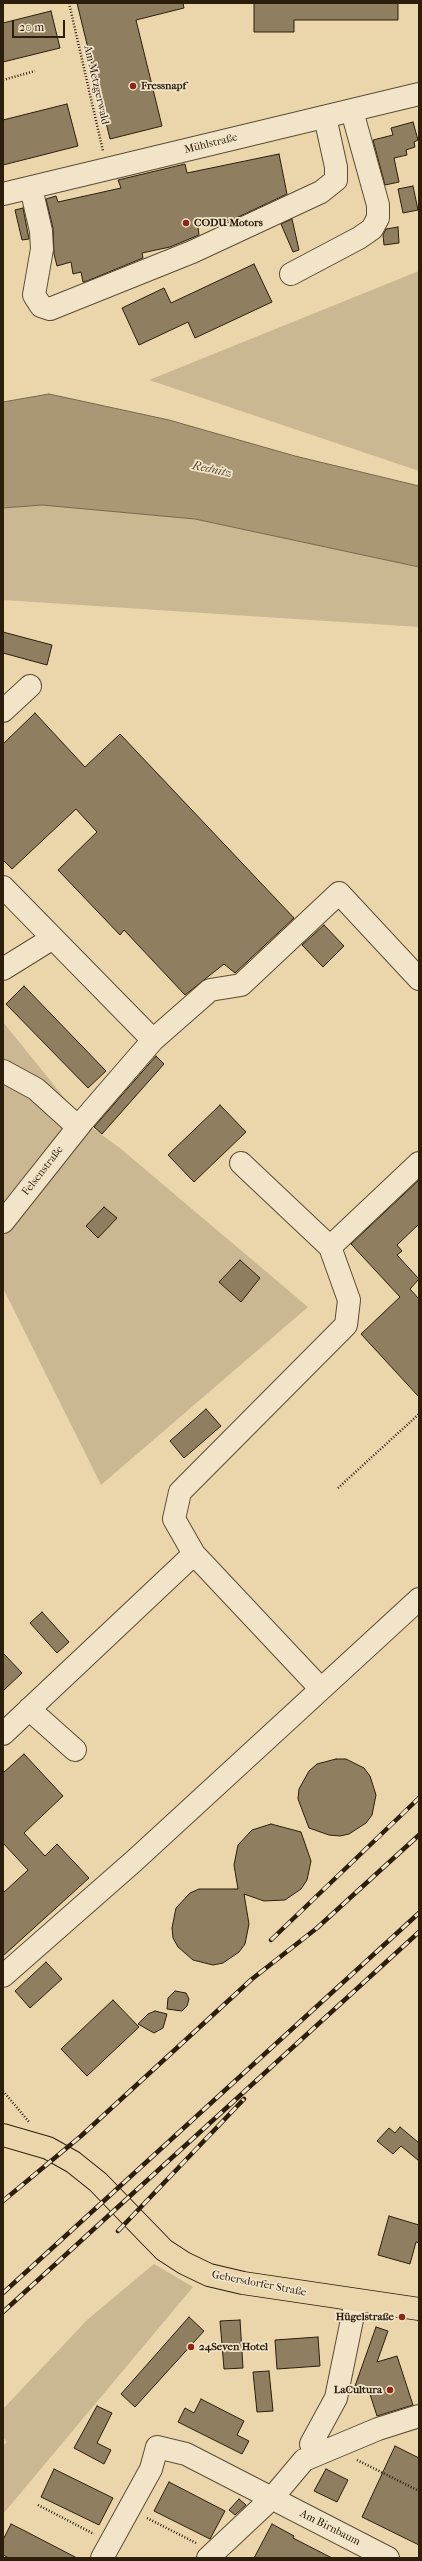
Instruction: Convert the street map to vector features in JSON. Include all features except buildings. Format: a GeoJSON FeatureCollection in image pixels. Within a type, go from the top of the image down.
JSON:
{"type":"FeatureCollection","features":[{"type":"Feature","properties":{"kind":"main road","name":"Gebersdorfer Straße"},"geometry":{"type":"LineString","coordinates":[[3,2135],[48,2148],[87,2171],[155,2242],[184,2264],[209,2275],[230,2280],[419,2309]]}},
{"type":"Feature","properties":{"kind":"street","name":"Mühlstraße"},"geometry":{"type":"LineString","coordinates":[[3,194],[108,170],[419,94]]}},
{"type":"Feature","properties":{"kind":"street"},"geometry":{"type":"LineString","coordinates":[[291,274],[359,238],[372,229],[378,218],[378,205],[352,111]]}},
{"type":"Feature","properties":{"kind":"street"},"geometry":{"type":"LineString","coordinates":[[31,188],[41,231],[42,249],[34,295],[41,306],[50,309],[192,252],[321,192],[336,180],[336,167],[325,117]]}},
{"type":"Feature","properties":{"kind":"street"},"geometry":{"type":"LineString","coordinates":[[3,711],[30,686]]}},
{"type":"Feature","properties":{"kind":"street"},"geometry":{"type":"LineString","coordinates":[[3,887],[153,1040]]}},
{"type":"Feature","properties":{"kind":"street","name":"Felsenstraße"},"geometry":{"type":"LineString","coordinates":[[3,1222],[81,1124],[153,1040],[210,990],[241,985],[339,893],[419,979]]}},
{"type":"Feature","properties":{"kind":"street"},"geometry":{"type":"LineString","coordinates":[[3,969],[53,938]]}},
{"type":"Feature","properties":{"kind":"street"},"geometry":{"type":"LineString","coordinates":[[3,1071],[36,1089],[81,1124]]}},
{"type":"Feature","properties":{"kind":"street"},"geometry":{"type":"LineString","coordinates":[[241,1163],[330,1247],[349,1300],[346,1325],[180,1492],[174,1519],[194,1554],[321,1688]]}},
{"type":"Feature","properties":{"kind":"street"},"geometry":{"type":"LineString","coordinates":[[330,1247],[419,1163]]}},
{"type":"Feature","properties":{"kind":"street"},"geometry":{"type":"LineString","coordinates":[[3,1734],[29,1700],[194,1554]]}},
{"type":"Feature","properties":{"kind":"street"},"geometry":{"type":"LineString","coordinates":[[3,1976],[134,1862],[419,1599]]}},
{"type":"Feature","properties":{"kind":"street"},"geometry":{"type":"LineString","coordinates":[[3,1715],[29,1700]]}},
{"type":"Feature","properties":{"kind":"street"},"geometry":{"type":"LineString","coordinates":[[29,1700],[74,1750]]}},
{"type":"Feature","properties":{"kind":"street"},"geometry":{"type":"LineString","coordinates":[[311,2444],[336,2398],[356,2300]]}},
{"type":"Feature","properties":{"kind":"street"},"geometry":{"type":"LineString","coordinates":[[211,2555],[272,2498],[304,2460],[419,2416]]}},
{"type":"Feature","properties":{"kind":"street","name":"Am Birnbaum"},"geometry":{"type":"LineString","coordinates":[[129,2509],[151,2469],[156,2447],[186,2454],[388,2558]]}},
{"type":"Feature","properties":{"kind":"street"},"geometry":{"type":"LineString","coordinates":[[106,2550],[129,2509]]}},
{"type":"Feature","properties":{"kind":"path","name":"Am Metzgerwald"},"geometry":{"type":"LineString","coordinates":[[69,3],[108,170]]}},
{"type":"Feature","properties":{"kind":"path"},"geometry":{"type":"LineString","coordinates":[[3,80],[35,71]]}},
{"type":"Feature","properties":{"kind":"path"},"geometry":{"type":"LineString","coordinates":[[338,1488],[419,1414]]}},
{"type":"Feature","properties":{"kind":"path"},"geometry":{"type":"LineString","coordinates":[[3,2091],[31,2124]]}},
{"type":"Feature","properties":{"kind":"path"},"geometry":{"type":"LineString","coordinates":[[338,2446],[353,2458],[419,2491]]}},
{"type":"Feature","properties":{"kind":"path"},"geometry":{"type":"LineString","coordinates":[[38,2505],[106,2550]]}},
{"type":"Feature","properties":{"kind":"path"},"geometry":{"type":"LineString","coordinates":[[129,2509],[211,2555]]}},
{"type":"Feature","properties":{"kind":"shaded area"},"geometry":{"type":"Polygon","coordinates":[[[419,271],[419,471],[149,380],[419,271]]]}},
{"type":"Feature","properties":{"kind":"shaded area"},"geometry":{"type":"Polygon","coordinates":[[[42,505],[195,519],[419,567],[419,627],[3,600],[3,508],[42,505]]]}},
{"type":"Feature","properties":{"kind":"shaded area"},"geometry":{"type":"Polygon","coordinates":[[[3,1022],[83,1121],[121,1149],[308,1307],[101,1485],[3,1288],[3,1022]]]}},
{"type":"Feature","properties":{"kind":"shaded area"},"geometry":{"type":"Polygon","coordinates":[[[154,2264],[193,2287],[3,2514],[3,2446],[7,2442],[3,2437],[3,2409],[87,2320],[154,2264]]]}},
{"type":"Feature","properties":{"kind":"water","name":"Rednitz"},"geometry":{"type":"Polygon","coordinates":[[[49,394],[169,420],[295,456],[419,486],[419,567],[195,519],[42,505],[3,508],[3,402],[49,394]]]}},
{"type":"Feature","properties":{"kind":"railway"},"geometry":{"type":"LineString","coordinates":[[271,1940],[419,1798]]}},
{"type":"Feature","properties":{"kind":"railway"},"geometry":{"type":"LineString","coordinates":[[3,2201],[81,2136],[252,1979],[317,1928],[419,1835]]}},
{"type":"Feature","properties":{"kind":"railway"},"geometry":{"type":"LineString","coordinates":[[3,2293],[419,1913]]}},
{"type":"Feature","properties":{"kind":"railway"},"geometry":{"type":"LineString","coordinates":[[3,2312],[419,1932]]}},
{"type":"Feature","properties":{"kind":"railway"},"geometry":{"type":"LineString","coordinates":[[118,2231],[244,2099]]}},
{"type":"Feature","properties":{"kind":"place","name":"Fressnapf"},"geometry":{"type":"Point","coordinates":[133,86]}},
{"type":"Feature","properties":{"kind":"place","name":"CODU Motors"},"geometry":{"type":"Point","coordinates":[186,223]}},
{"type":"Feature","properties":{"kind":"place","name":"Hügelstraße"},"geometry":{"type":"Point","coordinates":[402,2317]}},
{"type":"Feature","properties":{"kind":"place","name":"24Seven Hotel"},"geometry":{"type":"Point","coordinates":[191,2347]}},
{"type":"Feature","properties":{"kind":"place","name":"LaCultura"},"geometry":{"type":"Point","coordinates":[390,2390]}}]}
